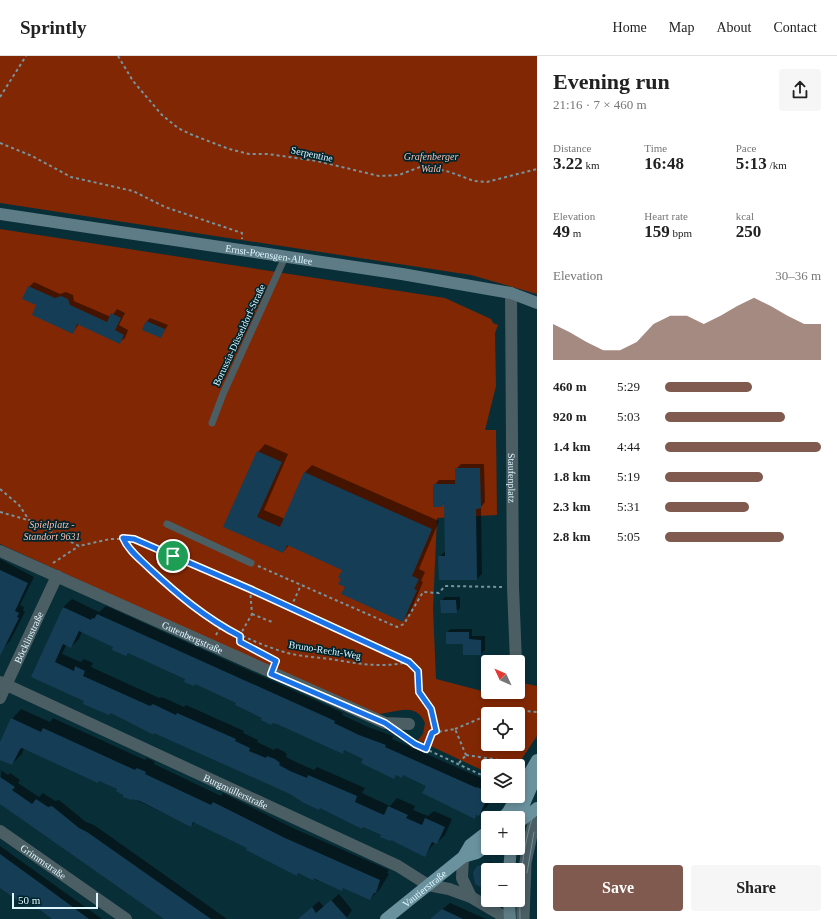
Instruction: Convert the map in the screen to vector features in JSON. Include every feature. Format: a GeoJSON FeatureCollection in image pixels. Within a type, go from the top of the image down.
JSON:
{"type":"FeatureCollection","features":[{"type":"Feature","properties":{"kind":"main road"},"geometry":{"type":"LineString","coordinates":[[525,781],[537,760]]}},
{"type":"Feature","properties":{"kind":"main road"},"geometry":{"type":"LineString","coordinates":[[512,811],[537,774]]}},
{"type":"Feature","properties":{"kind":"main road"},"geometry":{"type":"LineString","coordinates":[[525,818],[536,811]]}},
{"type":"Feature","properties":{"kind":"main road","name":"Vautierstraße"},"geometry":{"type":"LineString","coordinates":[[463,857],[470,845],[481,836]]}},
{"type":"Feature","properties":{"kind":"main road","name":"Vautierstraße"},"geometry":{"type":"LineString","coordinates":[[386,919],[463,857],[481,849]]}},
{"type":"Feature","properties":{"kind":"street","name":"Ernst-Poensgen-Allee"},"geometry":{"type":"LineString","coordinates":[[0,214],[402,274],[511,293],[537,303]]}},
{"type":"Feature","properties":{"kind":"street","name":"Staufenplatz"},"geometry":{"type":"LineString","coordinates":[[511,293],[513,587],[516,655]]}},
{"type":"Feature","properties":{"kind":"street","name":"Gutenbergstraße"},"geometry":{"type":"LineString","coordinates":[[0,551],[271,674],[385,723],[409,724]]}},
{"type":"Feature","properties":{"kind":"street","name":"Böcklinstraße"},"geometry":{"type":"LineString","coordinates":[[0,698],[3,683],[57,576]]}},
{"type":"Feature","properties":{"kind":"street","name":"Burgmüllerstraße"},"geometry":{"type":"LineString","coordinates":[[3,683],[398,866],[428,885],[449,889],[481,899]]}},
{"type":"Feature","properties":{"kind":"street","name":"Grimmstraße"},"geometry":{"type":"LineString","coordinates":[[0,831],[126,919]]}},
{"type":"Feature","properties":{"kind":"street"},"geometry":{"type":"LineString","coordinates":[[463,857],[462,878],[481,898]]}},
{"type":"Feature","properties":{"kind":"street","name":"Burgmüllerstraße"},"geometry":{"type":"LineString","coordinates":[[493,907],[509,919]]}},
{"type":"Feature","properties":{"kind":"street"},"geometry":{"type":"LineString","coordinates":[[509,907],[509,919]]}},
{"type":"Feature","properties":{"kind":"lane","name":"Borussia-Düsseldorf-Straße"},"geometry":{"type":"LineString","coordinates":[[212,423],[223,394],[285,256]]}},
{"type":"Feature","properties":{"kind":"lane"},"geometry":{"type":"LineString","coordinates":[[167,524],[251,564]]}},
{"type":"Feature","properties":{"kind":"lane"},"geometry":{"type":"LineString","coordinates":[[520,919],[521,881],[524,852],[536,811]]}},
{"type":"Feature","properties":{"kind":"lane"},"geometry":{"type":"LineString","coordinates":[[526,919],[527,877],[536,811]]}},
{"type":"Feature","properties":{"kind":"path"},"geometry":{"type":"LineString","coordinates":[[0,97],[26,56]]}},
{"type":"Feature","properties":{"kind":"path","name":"Serpentine"},"geometry":{"type":"LineString","coordinates":[[118,56],[133,81],[153,107],[190,134],[236,151],[249,154],[268,154],[317,162],[379,176],[399,175],[420,167],[428,167],[450,172],[474,181],[487,182],[537,169]]}},
{"type":"Feature","properties":{"kind":"path"},"geometry":{"type":"LineString","coordinates":[[0,143],[37,158],[71,177],[133,192],[165,207],[242,233],[241,249]]}},
{"type":"Feature","properties":{"kind":"path"},"geometry":{"type":"LineString","coordinates":[[0,489],[19,505],[29,520]]}},
{"type":"Feature","properties":{"kind":"path"},"geometry":{"type":"LineString","coordinates":[[0,512],[29,520],[79,546]]}},
{"type":"Feature","properties":{"kind":"path","name":"Bruno-Recht-Weg"},"geometry":{"type":"LineString","coordinates":[[123,538],[139,558],[191,604],[221,626],[240,636],[286,653],[368,665],[391,666],[409,662]]}},
{"type":"Feature","properties":{"kind":"path","name":"Bruno-Recht-Weg"},"geometry":{"type":"LineString","coordinates":[[42,570],[79,546],[123,538],[134,539],[250,589],[409,662]]}},
{"type":"Feature","properties":{"kind":"path"},"geometry":{"type":"LineString","coordinates":[[251,564],[397,627],[404,624],[423,592],[438,593],[445,586],[513,587]]}},
{"type":"Feature","properties":{"kind":"path"},"geometry":{"type":"LineString","coordinates":[[290,607],[300,585]]}},
{"type":"Feature","properties":{"kind":"path"},"geometry":{"type":"LineString","coordinates":[[240,636],[250,621],[252,614],[250,589]]}},
{"type":"Feature","properties":{"kind":"path"},"geometry":{"type":"LineString","coordinates":[[252,614],[272,622]]}},
{"type":"Feature","properties":{"kind":"path"},"geometry":{"type":"LineString","coordinates":[[216,636],[221,626]]}},
{"type":"Feature","properties":{"kind":"path","name":"Bruno-Recht-Weg"},"geometry":{"type":"LineString","coordinates":[[240,636],[240,642],[276,661],[271,674]]}},
{"type":"Feature","properties":{"kind":"path"},"geometry":{"type":"LineString","coordinates":[[409,662],[418,671],[419,692],[431,709],[436,731]]}},
{"type":"Feature","properties":{"kind":"path"},"geometry":{"type":"LineString","coordinates":[[525,711],[537,712]]}},
{"type":"Feature","properties":{"kind":"path"},"geometry":{"type":"LineString","coordinates":[[426,749],[432,733],[436,731],[454,729],[481,718]]}},
{"type":"Feature","properties":{"kind":"path"},"geometry":{"type":"LineString","coordinates":[[385,723],[415,744],[481,775]]}},
{"type":"Feature","properties":{"kind":"path"},"geometry":{"type":"LineString","coordinates":[[454,729],[466,755]]}},
{"type":"Feature","properties":{"kind":"path"},"geometry":{"type":"LineString","coordinates":[[466,755],[492,759]]}},
{"type":"Feature","properties":{"kind":"path"},"geometry":{"type":"LineString","coordinates":[[459,764],[466,755]]}},
{"type":"Feature","properties":{"kind":"green space","name":"Grafenberger Wald"},"geometry":{"type":"Polygon","coordinates":[[[0,56],[537,56],[537,294],[471,275],[0,203],[0,56]]]}},
{"type":"Feature","properties":{"kind":"green space","name":"Spielplatz - Standort 9631"},"geometry":{"type":"Polygon","coordinates":[[[0,229],[445,298],[491,319],[493,323],[498,325],[495,333],[496,386],[485,430],[496,430],[497,515],[437,518],[433,609],[436,679],[481,691],[481,699],[525,699],[525,683],[537,686],[537,736],[522,759],[481,759],[481,770],[418,740],[423,734],[425,723],[421,716],[415,712],[402,710],[373,714],[0,544],[0,229]]]}},
{"type":"Feature","properties":{"kind":"building"},"geometry":{"type":"Polygon","coordinates":[[[28,286],[55,298],[61,296],[68,299],[70,305],[107,322],[111,313],[121,318],[115,330],[124,335],[120,344],[77,324],[73,334],[32,315],[36,305],[22,299],[28,286]]]}},
{"type":"Feature","properties":{"kind":"building"},"geometry":{"type":"Polygon","coordinates":[[[146,321],[165,329],[161,338],[142,330],[146,321]]]}},
{"type":"Feature","properties":{"kind":"building"},"geometry":{"type":"Polygon","coordinates":[[[257,451],[282,462],[257,517],[280,527],[304,472],[432,529],[412,576],[419,579],[414,589],[417,590],[403,622],[341,594],[345,587],[338,584],[341,579],[338,578],[342,570],[287,545],[283,553],[223,527],[257,451]]]}},
{"type":"Feature","properties":{"kind":"building"},"geometry":{"type":"Polygon","coordinates":[[[455,468],[480,468],[481,508],[476,509],[477,580],[439,580],[438,556],[445,556],[444,502],[442,507],[433,507],[433,484],[455,484],[455,468]]]}},
{"type":"Feature","properties":{"kind":"building"},"geometry":{"type":"Polygon","coordinates":[[[0,570],[28,583],[15,611],[19,613],[17,617],[19,618],[0,656],[0,570]]]}},
{"type":"Feature","properties":{"kind":"building"},"geometry":{"type":"Polygon","coordinates":[[[440,600],[456,600],[457,613],[441,613],[440,600]]]}},
{"type":"Feature","properties":{"kind":"building"},"geometry":{"type":"Polygon","coordinates":[[[63,607],[91,620],[92,618],[94,619],[97,614],[335,721],[334,723],[359,735],[386,745],[385,747],[481,789],[481,803],[485,803],[479,816],[476,815],[475,819],[422,793],[426,786],[403,775],[402,778],[396,775],[394,779],[361,763],[363,759],[344,750],[343,754],[277,724],[272,723],[271,725],[261,720],[262,718],[235,705],[236,703],[195,684],[194,686],[184,682],[185,679],[128,653],[126,656],[112,650],[113,647],[79,631],[71,648],[63,644],[55,662],[74,671],[75,666],[85,671],[83,676],[150,706],[153,704],[176,715],[177,713],[236,739],[235,741],[250,748],[249,751],[266,758],[267,756],[275,759],[280,763],[279,765],[290,771],[307,778],[308,775],[357,796],[355,802],[384,815],[388,806],[408,815],[406,818],[422,825],[425,818],[445,827],[437,844],[432,842],[425,857],[391,840],[390,841],[380,837],[381,835],[363,827],[362,829],[320,808],[319,810],[304,803],[290,794],[154,733],[154,735],[111,713],[109,715],[83,704],[84,701],[31,677],[63,607]]]}},
{"type":"Feature","properties":{"kind":"building"},"geometry":{"type":"Polygon","coordinates":[[[446,632],[469,632],[469,639],[481,640],[481,655],[463,655],[463,644],[446,644],[446,632]]]}},
{"type":"Feature","properties":{"kind":"building"},"geometry":{"type":"Polygon","coordinates":[[[11,718],[41,732],[43,728],[135,770],[137,768],[146,772],[145,774],[211,805],[213,802],[285,838],[380,880],[376,893],[374,893],[370,900],[343,888],[342,891],[298,873],[297,876],[246,850],[247,848],[193,822],[191,827],[140,801],[123,797],[123,795],[116,791],[117,789],[99,781],[98,783],[22,748],[20,749],[12,765],[0,760],[0,742],[11,718]]]}},
{"type":"Feature","properties":{"kind":"building"},"geometry":{"type":"Polygon","coordinates":[[[0,777],[15,787],[12,790],[32,804],[36,799],[48,807],[52,806],[79,828],[87,832],[211,919],[164,919],[0,804],[0,777]]]}},
{"type":"Feature","properties":{"kind":"building"},"geometry":{"type":"Polygon","coordinates":[[[0,854],[89,919],[52,919],[30,902],[27,907],[0,888],[0,854]]]}},
{"type":"Feature","properties":{"kind":"building"},"geometry":{"type":"Polygon","coordinates":[[[481,865],[481,887],[475,884],[473,872],[477,866],[481,865]]]}},
{"type":"Feature","properties":{"kind":"building"},"geometry":{"type":"Polygon","coordinates":[[[331,900],[348,919],[298,919],[312,907],[316,913],[331,900]]]}},
{"type":"Feature","properties":{"kind":"building"},"geometry":{"type":"Polygon","coordinates":[[[442,909],[463,919],[430,919],[442,909]]]}},
{"type":"Feature","properties":{"kind":"tram line"},"geometry":{"type":"LineString","coordinates":[[520,919],[521,875],[525,846],[537,804]]}},
{"type":"Feature","properties":{"kind":"tram line"},"geometry":{"type":"LineString","coordinates":[[527,873],[534,832]]}},
{"type":"Feature","properties":{"kind":"route"},"geometry":{"type":"LineString","coordinates":[[123,538],[134,539],[173,556],[250,589],[409,662],[418,671],[419,692],[431,709],[435,720],[436,731],[432,733],[426,749],[415,744],[385,723],[271,674],[276,661],[272,657],[240,642],[240,636],[210,619],[191,604],[139,558],[125,543],[123,538]]}}]}
